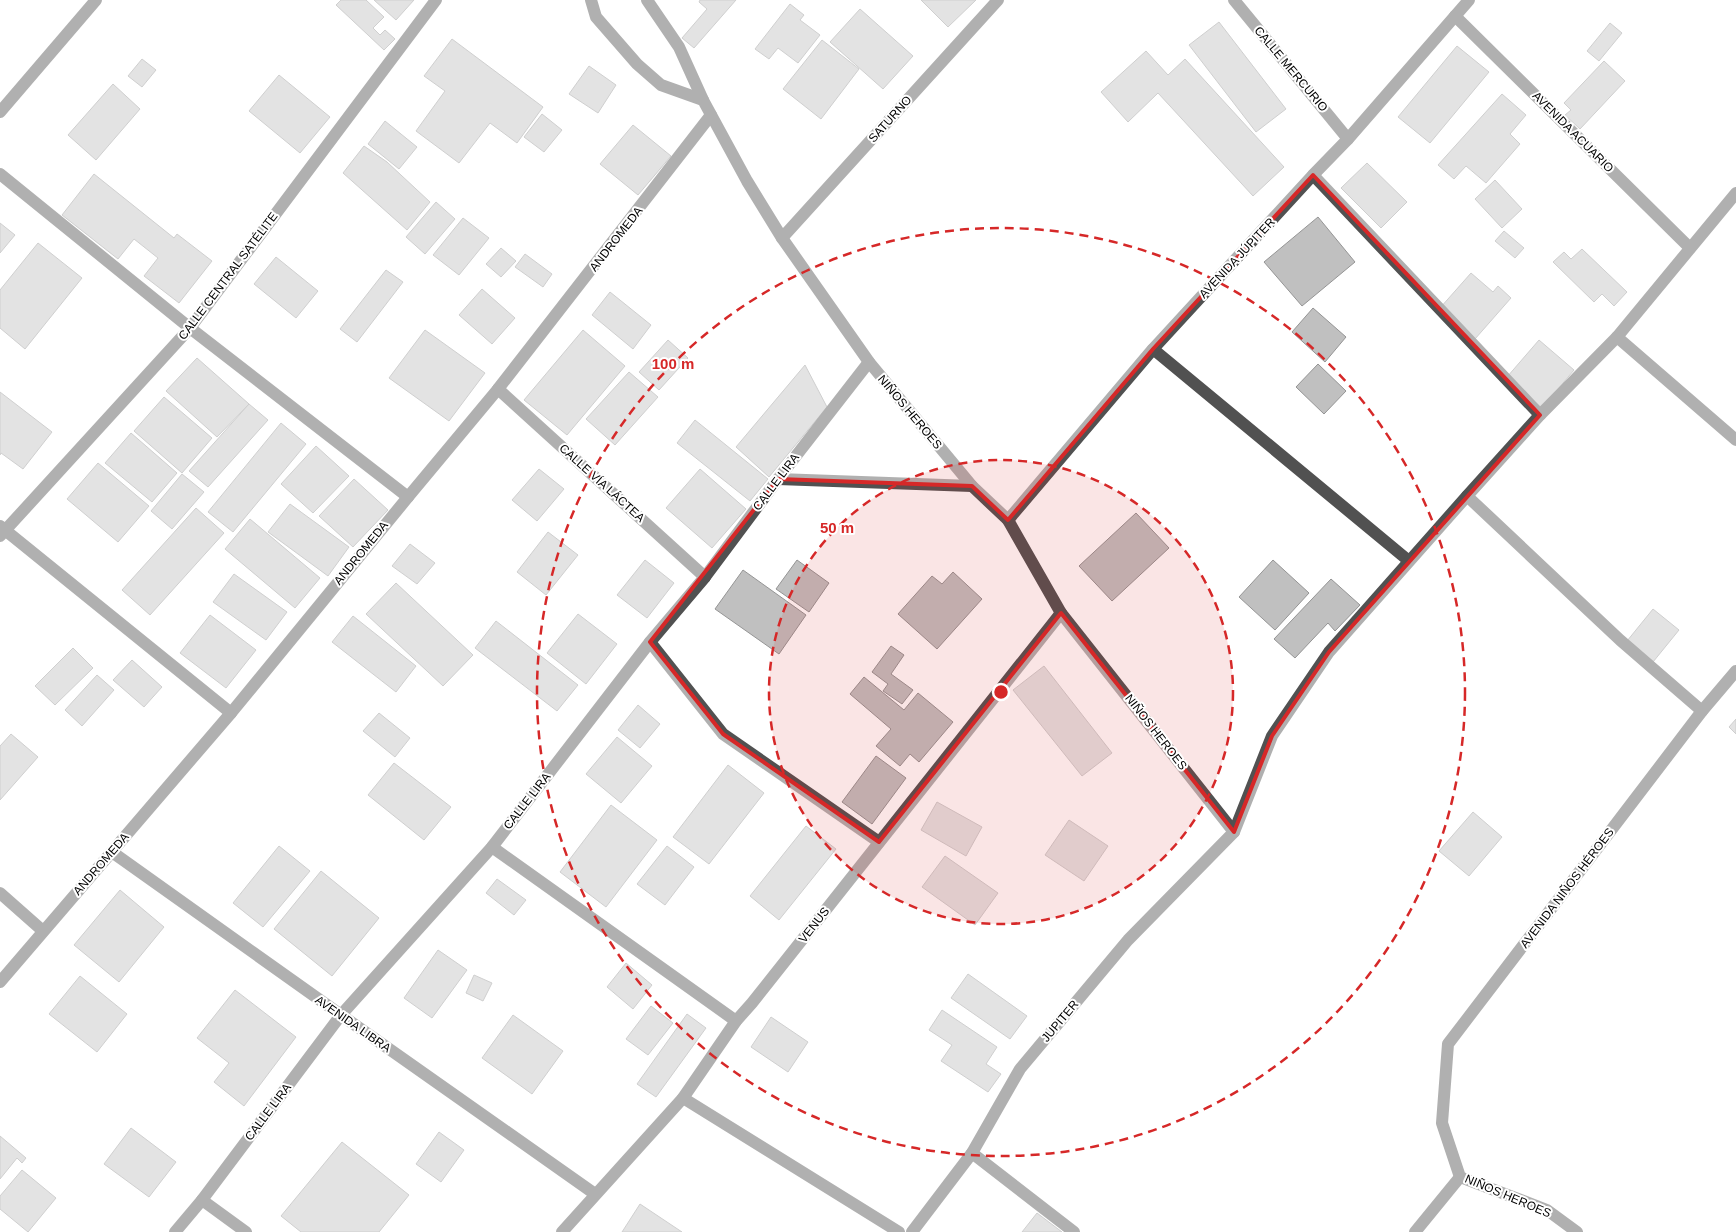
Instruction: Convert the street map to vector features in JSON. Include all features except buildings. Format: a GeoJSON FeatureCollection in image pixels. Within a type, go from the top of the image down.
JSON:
{"type":"FeatureCollection","features":[{"type":"Feature","properties":{"kind":"street"},"geometry":{"type":"LineString","coordinates":[[0,112],[96,0]]}},
{"type":"Feature","properties":{"kind":"street","name":"CALLE CENTRAL SATÉLITE"},"geometry":{"type":"LineString","coordinates":[[2,531],[190,328],[436,0]]}},
{"type":"Feature","properties":{"kind":"street"},"geometry":{"type":"LineString","coordinates":[[590,0],[596,17],[637,64],[660,85],[703,100]]}},
{"type":"Feature","properties":{"kind":"street","name":"NIÑOS HEROES"},"geometry":{"type":"LineString","coordinates":[[647,0],[680,47],[703,100],[747,181],[782,238],[869,362],[972,486],[1008,520],[1061,613],[1234,832]]}},
{"type":"Feature","properties":{"kind":"street","name":"SATURNO"},"geometry":{"type":"LineString","coordinates":[[782,238],[998,0]]}},
{"type":"Feature","properties":{"kind":"street","name":"CALLE MERCURIO"},"geometry":{"type":"LineString","coordinates":[[1234,0],[1348,139]]}},
{"type":"Feature","properties":{"kind":"street","name":"AVENIDA JÚPITER"},"geometry":{"type":"LineString","coordinates":[[1008,520],[1153,349],[1348,139],[1469,0]]}},
{"type":"Feature","properties":{"kind":"street","name":"AVENIDA ACUARIO"},"geometry":{"type":"LineString","coordinates":[[1456,16],[1690,248]]}},
{"type":"Feature","properties":{"kind":"street","name":"ANDROMEDA"},"geometry":{"type":"LineString","coordinates":[[0,982],[231,713],[498,389],[711,115]]}},
{"type":"Feature","properties":{"kind":"street"},"geometry":{"type":"LineString","coordinates":[[0,174],[190,328],[408,497]]}},
{"type":"Feature","properties":{"kind":"street"},"geometry":{"type":"LineString","coordinates":[[1313,175],[1540,415]]}},
{"type":"Feature","properties":{"kind":"street"},"geometry":{"type":"LineString","coordinates":[[1234,832],[1272,736],[1329,652],[1540,415],[1616,338],[1736,193]]}},
{"type":"Feature","properties":{"kind":"street"},"geometry":{"type":"LineString","coordinates":[[1616,338],[1736,440]]}},
{"type":"Feature","properties":{"kind":"street"},"geometry":{"type":"LineString","coordinates":[[1153,349],[1409,561]]}},
{"type":"Feature","properties":{"kind":"street","name":"CALLE LIRA"},"geometry":{"type":"LineString","coordinates":[[175,1232],[202,1200],[341,1015],[492,846],[650,642],[705,577],[869,362]]}},
{"type":"Feature","properties":{"kind":"street","name":"CALLE VÍA LÁCTEA"},"geometry":{"type":"LineString","coordinates":[[498,389],[705,577]]}},
{"type":"Feature","properties":{"kind":"street"},"geometry":{"type":"LineString","coordinates":[[778,479],[972,486]]}},
{"type":"Feature","properties":{"kind":"street"},"geometry":{"type":"LineString","coordinates":[[1467,496],[1620,640],[1702,711]]}},
{"type":"Feature","properties":{"kind":"street"},"geometry":{"type":"LineString","coordinates":[[2,531],[231,713]]}},
{"type":"Feature","properties":{"kind":"street","name":"VENUS"},"geometry":{"type":"LineString","coordinates":[[562,1232],[683,1098],[736,1021],[1061,613]]}},
{"type":"Feature","properties":{"kind":"street"},"geometry":{"type":"LineString","coordinates":[[650,642],[723,734],[879,842]]}},
{"type":"Feature","properties":{"kind":"street","name":"AVENIDA NIÑOS HÉROES"},"geometry":{"type":"LineString","coordinates":[[1442,1123],[1448,1044],[1702,711],[1736,671]]}},
{"type":"Feature","properties":{"kind":"street","name":"JUPITER"},"geometry":{"type":"LineString","coordinates":[[912,1232],[972,1153],[1020,1069],[1128,940],[1234,832]]}},
{"type":"Feature","properties":{"kind":"street"},"geometry":{"type":"LineString","coordinates":[[492,846],[736,1021]]}},
{"type":"Feature","properties":{"kind":"street","name":"AVENIDA LIBRA"},"geometry":{"type":"LineString","coordinates":[[112,852],[595,1194]]}},
{"type":"Feature","properties":{"kind":"street"},"geometry":{"type":"LineString","coordinates":[[0,893],[43,931]]}},
{"type":"Feature","properties":{"kind":"street"},"geometry":{"type":"LineString","coordinates":[[683,1098],[899,1232]]}},
{"type":"Feature","properties":{"kind":"street","name":"NIÑOS HEROES"},"geometry":{"type":"LineString","coordinates":[[1442,1123],[1460,1176],[1547,1210],[1577,1232]]}},
{"type":"Feature","properties":{"kind":"street"},"geometry":{"type":"LineString","coordinates":[[972,1153],[1074,1232]]}},
{"type":"Feature","properties":{"kind":"street"},"geometry":{"type":"LineString","coordinates":[[1415,1232],[1460,1176]]}},
{"type":"Feature","properties":{"kind":"street"},"geometry":{"type":"LineString","coordinates":[[202,1200],[246,1232]]}},
{"type":"Feature","properties":{"kind":"highlighted area"},"geometry":{"type":"Polygon","coordinates":[[[1313,175],[1540,415],[1329,652],[1272,736],[1234,832],[1061,613],[879,842],[723,734],[650,642],[778,479],[972,486],[1008,520],[1153,349],[1313,175]]]}}]}
